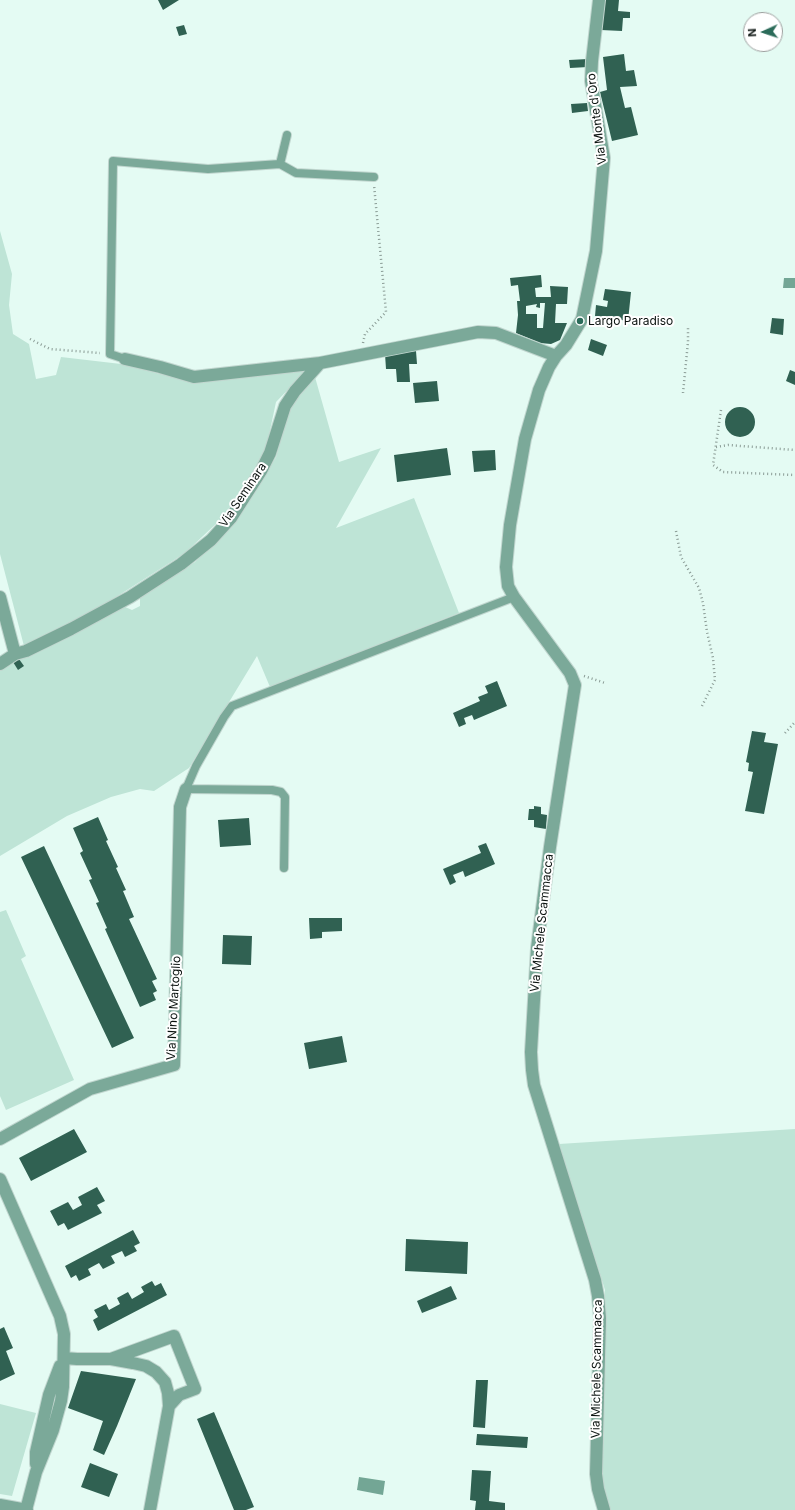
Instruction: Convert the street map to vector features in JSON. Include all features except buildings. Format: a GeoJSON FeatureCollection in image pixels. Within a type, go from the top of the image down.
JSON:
{"type":"FeatureCollection","features":[{"type":"Feature","properties":{"kind":"street","name":"Via Monte d'Oro"},"geometry":{"type":"LineString","coordinates":[[556,356],[566,344],[582,319],[596,251],[604,158],[591,81],[599,0]]}},
{"type":"Feature","properties":{"kind":"street"},"geometry":{"type":"LineString","coordinates":[[125,359],[160,366],[194,377],[320,363],[478,332],[496,333],[556,356]]}},
{"type":"Feature","properties":{"kind":"street","name":"Via Michele Scammacca"},"geometry":{"type":"LineString","coordinates":[[556,356],[549,367],[539,390],[525,439],[510,525],[506,567],[508,586],[514,597],[570,673],[575,685],[550,847],[537,948],[531,1052],[534,1085],[595,1280],[598,1296],[600,1318],[596,1474],[598,1489],[604,1510]]}},
{"type":"Feature","properties":{"kind":"street","name":"Via Seminara"},"geometry":{"type":"LineString","coordinates":[[0,664],[15,654],[26,651],[71,629],[130,597],[181,564],[211,540],[231,518],[261,471],[270,453],[285,406],[295,391],[320,363]]}},
{"type":"Feature","properties":{"kind":"street"},"geometry":{"type":"LineString","coordinates":[[0,597],[15,654]]}},
{"type":"Feature","properties":{"kind":"street","name":"Via Nino Martoglio"},"geometry":{"type":"LineString","coordinates":[[0,1139],[90,1089],[174,1065],[180,807],[186,789]]}},
{"type":"Feature","properties":{"kind":"street"},"geometry":{"type":"LineString","coordinates":[[0,1178],[60,1316],[64,1334],[63,1388],[61,1401],[53,1430],[36,1472],[26,1510],[0,1506]]}},
{"type":"Feature","properties":{"kind":"street"},"geometry":{"type":"LineString","coordinates":[[111,1359],[174,1336],[195,1389],[179,1395],[169,1406]]}},
{"type":"Feature","properties":{"kind":"street"},"geometry":{"type":"LineString","coordinates":[[64,1358],[111,1359],[146,1366],[156,1372],[165,1382],[169,1406],[150,1510]]}},
{"type":"Feature","properties":{"kind":"lane"},"geometry":{"type":"LineString","coordinates":[[280,164],[287,134]]}},
{"type":"Feature","properties":{"kind":"lane"},"geometry":{"type":"LineString","coordinates":[[125,359],[110,354],[113,161],[208,169],[280,164],[296,173],[374,177]]}},
{"type":"Feature","properties":{"kind":"lane"},"geometry":{"type":"LineString","coordinates":[[284,868],[285,797],[281,792],[272,790],[186,789],[196,766],[224,717],[232,706],[514,597]]}},
{"type":"Feature","properties":{"kind":"path"},"geometry":{"type":"LineString","coordinates":[[360,354],[365,334],[386,312],[374,177]]}},
{"type":"Feature","properties":{"kind":"path"},"geometry":{"type":"LineString","coordinates":[[683,393],[688,328]]}},
{"type":"Feature","properties":{"kind":"path"},"geometry":{"type":"LineString","coordinates":[[30,339],[50,349],[110,354]]}},
{"type":"Feature","properties":{"kind":"path"},"geometry":{"type":"LineString","coordinates":[[720,410],[714,465],[723,472],[795,475]]}},
{"type":"Feature","properties":{"kind":"path"},"geometry":{"type":"LineString","coordinates":[[716,447],[728,445],[795,450]]}},
{"type":"Feature","properties":{"kind":"path"},"geometry":{"type":"LineString","coordinates":[[676,530],[681,557],[699,588],[713,658],[715,680],[702,706]]}},
{"type":"Feature","properties":{"kind":"path"},"geometry":{"type":"LineString","coordinates":[[570,673],[583,675],[605,683]]}},
{"type":"Feature","properties":{"kind":"path"},"geometry":{"type":"LineString","coordinates":[[785,733],[795,722]]}},
{"type":"Feature","properties":{"kind":"shaded area"},"geometry":{"type":"Polygon","coordinates":[[[0,231],[12,274],[9,305],[13,334],[29,344],[36,379],[56,375],[61,357],[121,364],[188,381],[205,381],[306,371],[276,402],[265,454],[252,476],[221,519],[185,553],[91,613],[24,646],[0,554],[0,231]]]}},
{"type":"Feature","properties":{"kind":"shaded area"},"geometry":{"type":"Polygon","coordinates":[[[784,278],[795,278],[795,288],[783,288],[784,278]]]}},
{"type":"Feature","properties":{"kind":"shaded area"},"geometry":{"type":"Polygon","coordinates":[[[315,377],[339,462],[381,448],[336,528],[414,498],[459,613],[270,687],[257,656],[189,768],[154,791],[140,789],[111,797],[67,816],[0,856],[0,671],[13,662],[18,669],[23,666],[19,659],[123,606],[132,610],[140,606],[140,596],[195,562],[216,541],[255,491],[276,457],[289,409],[315,377]]]}},
{"type":"Feature","properties":{"kind":"shaded area"},"geometry":{"type":"Polygon","coordinates":[[[6,910],[26,956],[21,959],[74,1080],[6,1110],[0,1096],[0,912],[6,910]]]}},
{"type":"Feature","properties":{"kind":"shaded area"},"geometry":{"type":"Polygon","coordinates":[[[795,1129],[795,1510],[610,1510],[603,1488],[601,1448],[605,1290],[559,1144],[795,1129]]]}},
{"type":"Feature","properties":{"kind":"shaded area"},"geometry":{"type":"Polygon","coordinates":[[[0,1404],[36,1413],[12,1496],[0,1494],[0,1404]]]}},
{"type":"Feature","properties":{"kind":"shaded area"},"geometry":{"type":"Polygon","coordinates":[[[359,1477],[385,1481],[383,1495],[357,1490],[359,1477]]]}},
{"type":"Feature","properties":{"kind":"place","name":"Largo Paradiso"},"geometry":{"type":"Point","coordinates":[580,321]}}]}
